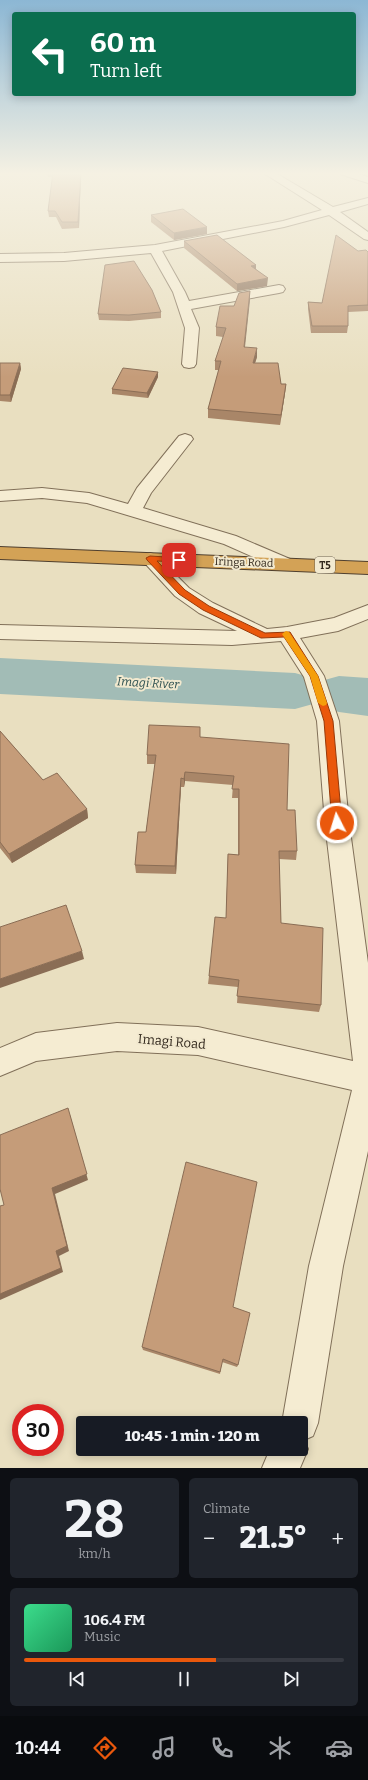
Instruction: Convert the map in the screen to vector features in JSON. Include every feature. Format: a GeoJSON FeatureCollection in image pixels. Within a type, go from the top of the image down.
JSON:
{"type":"FeatureCollection","features":[{"type":"Feature","properties":{"kind":"highway","name":"Iringa Road"},"geometry":{"type":"LineString","coordinates":[[0,553],[283,563],[368,568]]}},
{"type":"Feature","properties":{"kind":"street"},"geometry":{"type":"LineString","coordinates":[[0,258],[64,257],[155,249],[199,241]]}},
{"type":"Feature","properties":{"kind":"street"},"geometry":{"type":"LineString","coordinates":[[155,249],[179,292],[192,328],[189,364]]}},
{"type":"Feature","properties":{"kind":"street"},"geometry":{"type":"LineString","coordinates":[[184,306],[279,289]]}},
{"type":"Feature","properties":{"kind":"street"},"geometry":{"type":"LineString","coordinates":[[132,512],[143,492],[185,440]]}},
{"type":"Feature","properties":{"kind":"street"},"geometry":{"type":"LineString","coordinates":[[0,496],[42,493],[89,498],[230,540],[283,563]]}},
{"type":"Feature","properties":{"kind":"street"},"geometry":{"type":"LineString","coordinates":[[150,558],[182,592],[206,608],[275,635],[314,676],[328,721],[337,823],[368,1069]]}},
{"type":"Feature","properties":{"kind":"street"},"geometry":{"type":"LineString","coordinates":[[0,632],[232,638],[275,635],[338,624],[368,612]]}},
{"type":"Feature","properties":{"kind":"street","name":"Imagi Road"},"geometry":{"type":"LineString","coordinates":[[0,1062],[36,1047],[116,1037],[198,1041],[368,1079]]}},
{"type":"Feature","properties":{"kind":"street"},"geometry":{"type":"LineString","coordinates":[[301,1416],[326,1266],[368,1085]]}},
{"type":"Feature","properties":{"kind":"street"},"geometry":{"type":"LineString","coordinates":[[281,1468],[286,1456]]}},
{"type":"Feature","properties":{"kind":"building"},"geometry":{"type":"Polygon","coordinates":[[[184,241],[224,241],[256,265],[251,266],[268,278],[237,284],[184,241]]]}},
{"type":"Feature","properties":{"kind":"building"},"geometry":{"type":"Polygon","coordinates":[[[335,241],[344,241],[358,251],[366,250],[368,252],[368,305],[348,306],[348,326],[312,326],[308,302],[322,303],[335,241]]]}},
{"type":"Feature","properties":{"kind":"building"},"geometry":{"type":"Polygon","coordinates":[[[134,261],[152,290],[161,312],[129,315],[98,314],[105,265],[134,261]]]}},
{"type":"Feature","properties":{"kind":"building"},"geometry":{"type":"Polygon","coordinates":[[[250,291],[244,347],[257,348],[253,363],[278,363],[281,384],[286,384],[281,415],[208,409],[221,361],[215,361],[226,328],[216,327],[220,306],[234,306],[239,293],[250,291]]]}},
{"type":"Feature","properties":{"kind":"building"},"geometry":{"type":"Polygon","coordinates":[[[0,363],[20,363],[10,395],[0,395],[0,363]]]}},
{"type":"Feature","properties":{"kind":"building"},"geometry":{"type":"Polygon","coordinates":[[[123,368],[158,372],[147,393],[112,389],[123,368]]]}},
{"type":"Feature","properties":{"kind":"building"},"geometry":{"type":"Polygon","coordinates":[[[149,725],[200,727],[200,737],[289,744],[287,810],[295,810],[297,851],[279,851],[281,923],[323,928],[321,1005],[237,996],[239,980],[209,976],[215,917],[226,918],[228,854],[239,855],[239,789],[232,789],[234,776],[185,772],[184,779],[181,778],[175,866],[135,865],[138,832],[146,832],[156,755],[147,755],[149,725]]]}},
{"type":"Feature","properties":{"kind":"building"},"geometry":{"type":"Polygon","coordinates":[[[0,731],[43,780],[57,773],[87,809],[9,854],[0,842],[0,731]]]}},
{"type":"Feature","properties":{"kind":"building"},"geometry":{"type":"Polygon","coordinates":[[[66,905],[82,951],[0,979],[0,927],[66,905]]]}},
{"type":"Feature","properties":{"kind":"building"},"geometry":{"type":"Polygon","coordinates":[[[68,1108],[87,1174],[52,1188],[67,1246],[56,1251],[61,1268],[0,1294],[0,1206],[4,1205],[0,1189],[0,1135],[68,1108]]]}},
{"type":"Feature","properties":{"kind":"building"},"geometry":{"type":"Polygon","coordinates":[[[186,1162],[257,1182],[233,1307],[250,1313],[238,1365],[223,1359],[220,1372],[142,1347],[186,1162]]]}},
{"type":"Feature","properties":{"kind":"waterway","name":"Imagi River"},"geometry":{"type":"LineString","coordinates":[[0,676],[295,691]]}},
{"type":"Feature","properties":{"kind":"waterway","name":"Imagi River"},"geometry":{"type":"LineString","coordinates":[[339,694],[368,697]]}},
{"type":"Feature","properties":{"kind":"slow traffic"},"geometry":{"type":"LineString","coordinates":[[286,634],[314,676],[323,703]]}},
{"type":"Feature","properties":{"kind":"route"},"geometry":{"type":"LineString","coordinates":[[179,560],[150,558],[182,592],[206,608],[264,636],[287,634],[314,676],[328,721],[337,823]]}}]}
